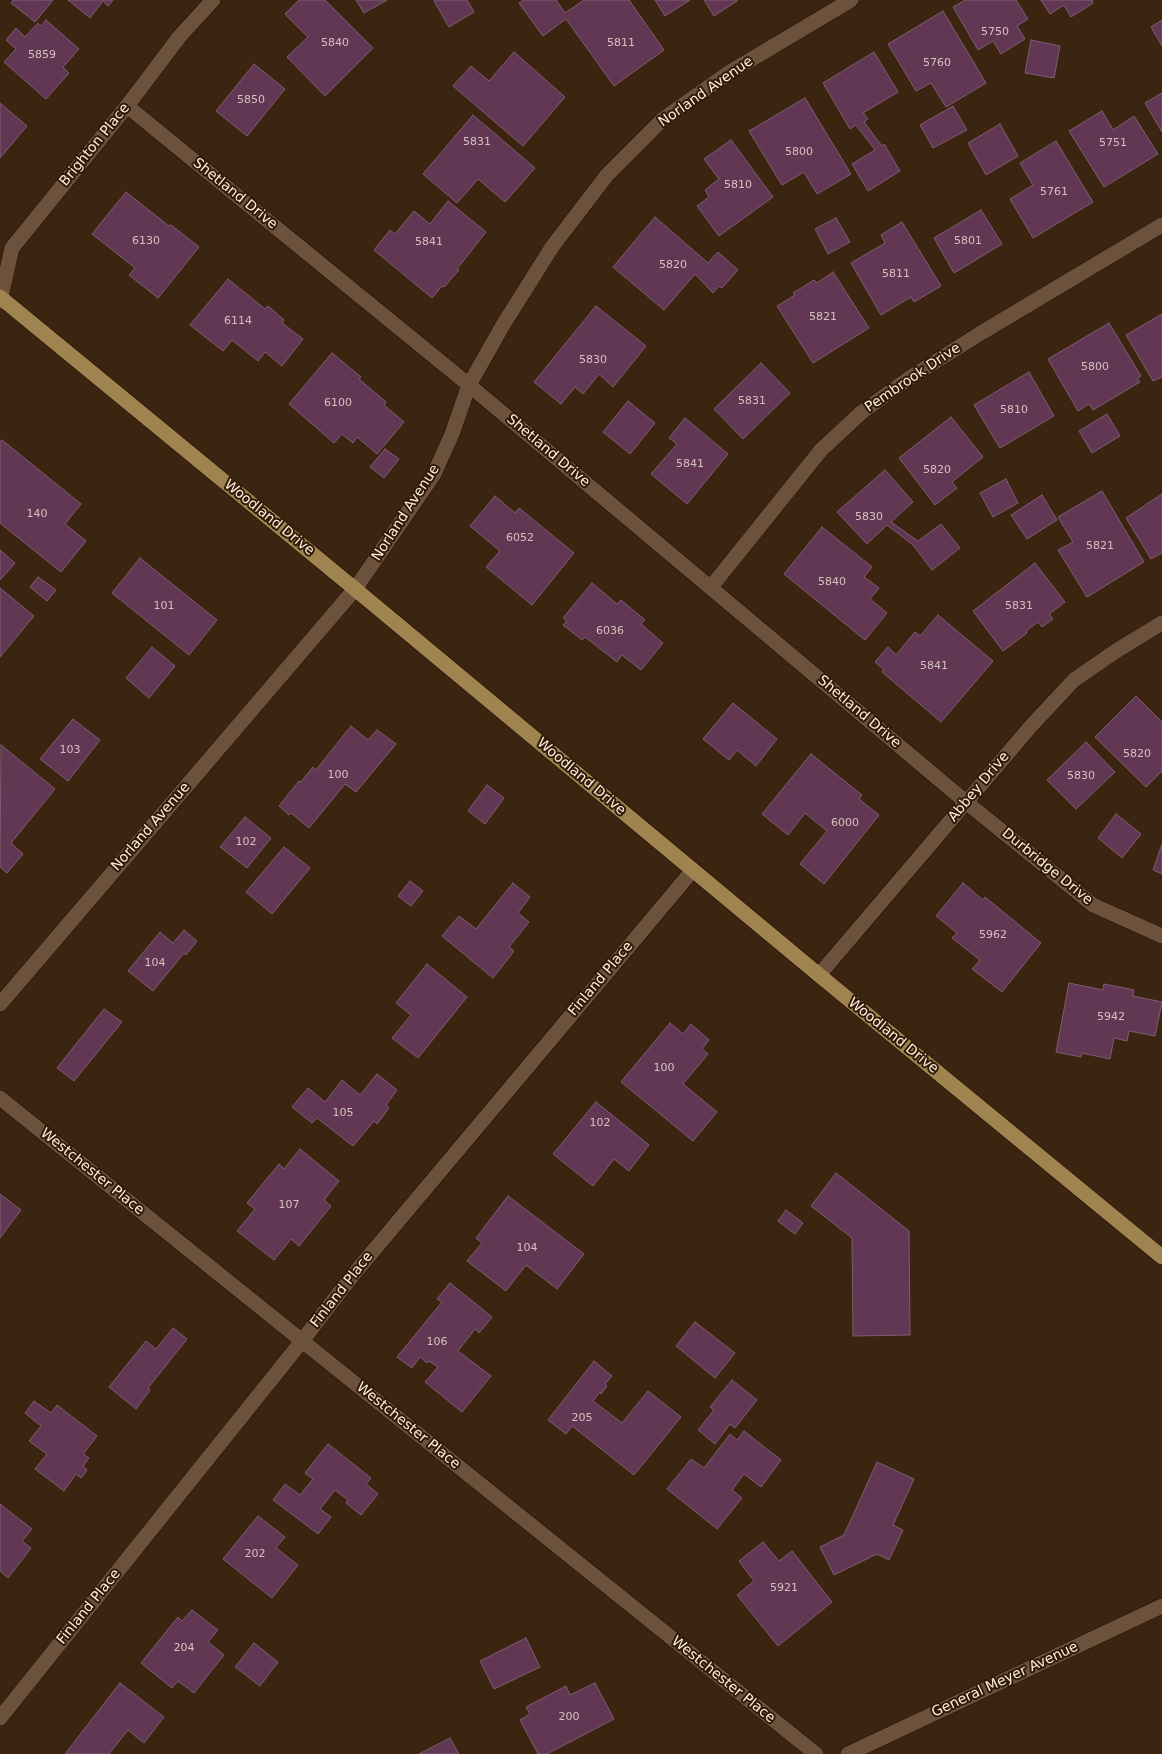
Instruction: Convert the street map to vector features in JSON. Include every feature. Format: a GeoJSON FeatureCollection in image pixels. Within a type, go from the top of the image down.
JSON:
{"type":"FeatureCollection","features":[{"type":"Feature","properties":{"kind":"main road","name":"Woodland Drive"},"geometry":{"type":"LineString","coordinates":[[0,299],[355,589],[1162,1257]]}},
{"type":"Feature","properties":{"kind":"street","name":"Brighton Place"},"geometry":{"type":"LineString","coordinates":[[0,299],[12,248],[127,106],[180,36],[213,0]]}},
{"type":"Feature","properties":{"kind":"street","name":"Norland Avenue"},"geometry":{"type":"LineString","coordinates":[[0,1004],[355,589],[434,474],[452,434],[469,385],[552,247],[608,175],[662,120],[730,72],[851,0]]}},
{"type":"Feature","properties":{"kind":"street","name":"Shetland Drive"},"geometry":{"type":"LineString","coordinates":[[127,106],[469,385],[966,802]]}},
{"type":"Feature","properties":{"kind":"street","name":"Pembrook Drive"},"geometry":{"type":"LineString","coordinates":[[711,587],[821,450],[862,412],[927,367],[1162,225]]}},
{"type":"Feature","properties":{"kind":"street","name":"Abbey Drive"},"geometry":{"type":"LineString","coordinates":[[819,975],[1031,726],[1074,680],[1116,651],[1162,623]]}},
{"type":"Feature","properties":{"kind":"street","name":"Durbridge Drive"},"geometry":{"type":"LineString","coordinates":[[966,802],[1093,905],[1162,936]]}},
{"type":"Feature","properties":{"kind":"street","name":"Finland Place"},"geometry":{"type":"LineString","coordinates":[[0,1718],[353,1275],[693,870]]}},
{"type":"Feature","properties":{"kind":"street","name":"Westchester Place"},"geometry":{"type":"LineString","coordinates":[[0,1098],[816,1754]]}},
{"type":"Feature","properties":{"kind":"street","name":"General Meyer Avenue"},"geometry":{"type":"LineString","coordinates":[[848,1754],[864,1751],[1162,1606]]}},
{"type":"Feature","properties":{"kind":"building"},"geometry":{"type":"Polygon","coordinates":[[[13,0],[53,0],[35,22],[11,3],[13,0]]]}},
{"type":"Feature","properties":{"kind":"building"},"geometry":{"type":"Polygon","coordinates":[[[68,0],[113,0],[108,6],[103,1],[90,18],[68,0]]]}},
{"type":"Feature","properties":{"kind":"building"},"geometry":{"type":"Polygon","coordinates":[[[299,0],[325,0],[373,48],[325,96],[287,57],[308,37],[285,14],[299,0]]]}},
{"type":"Feature","properties":{"kind":"building"},"geometry":{"type":"Polygon","coordinates":[[[356,0],[387,0],[364,13],[356,0]]]}},
{"type":"Feature","properties":{"kind":"building"},"geometry":{"type":"Polygon","coordinates":[[[435,0],[467,0],[474,12],[449,27],[435,0]]]}},
{"type":"Feature","properties":{"kind":"building"},"geometry":{"type":"Polygon","coordinates":[[[524,0],[556,0],[565,13],[584,0],[629,0],[664,50],[614,86],[566,19],[543,36],[519,3],[524,0]]]}},
{"type":"Feature","properties":{"kind":"building"},"geometry":{"type":"Polygon","coordinates":[[[655,0],[690,0],[665,16],[655,0]]]}},
{"type":"Feature","properties":{"kind":"building"},"geometry":{"type":"Polygon","coordinates":[[[704,0],[737,0],[737,1],[714,16],[704,0]]]}},
{"type":"Feature","properties":{"kind":"building"},"geometry":{"type":"Polygon","coordinates":[[[965,0],[1016,0],[1028,19],[1017,26],[1025,39],[1001,54],[993,41],[978,50],[953,7],[965,0]]]}},
{"type":"Feature","properties":{"kind":"building"},"geometry":{"type":"Polygon","coordinates":[[[1041,0],[1093,0],[1093,3],[1071,17],[1064,5],[1050,14],[1041,0]]]}},
{"type":"Feature","properties":{"kind":"building"},"geometry":{"type":"Polygon","coordinates":[[[943,11],[986,83],[946,107],[931,83],[916,91],[888,44],[943,11]]]}},
{"type":"Feature","properties":{"kind":"building"},"geometry":{"type":"Polygon","coordinates":[[[46,20],[79,49],[63,67],[69,73],[46,99],[4,62],[16,49],[6,40],[16,28],[25,37],[38,23],[41,26],[46,20]]]}},
{"type":"Feature","properties":{"kind":"building"},"geometry":{"type":"Polygon","coordinates":[[[1162,20],[1162,46],[1151,27],[1162,20]]]}},
{"type":"Feature","properties":{"kind":"building"},"geometry":{"type":"Polygon","coordinates":[[[1031,40],[1060,46],[1054,78],[1025,73],[1031,40]]]}},
{"type":"Feature","properties":{"kind":"building"},"geometry":{"type":"Polygon","coordinates":[[[514,52],[565,97],[523,146],[453,86],[471,66],[489,81],[514,52]]]}},
{"type":"Feature","properties":{"kind":"building"},"geometry":{"type":"Polygon","coordinates":[[[874,52],[898,92],[863,113],[868,119],[864,122],[882,146],[884,144],[900,171],[868,191],[852,164],[875,150],[856,125],[850,129],[823,83],[874,52]]]}},
{"type":"Feature","properties":{"kind":"building"},"geometry":{"type":"Polygon","coordinates":[[[254,64],[285,89],[247,136],[216,111],[254,64]]]}},
{"type":"Feature","properties":{"kind":"building"},"geometry":{"type":"Polygon","coordinates":[[[1162,93],[1162,132],[1145,103],[1162,93]]]}},
{"type":"Feature","properties":{"kind":"building"},"geometry":{"type":"Polygon","coordinates":[[[805,98],[851,174],[817,194],[804,172],[782,185],[749,131],[805,98]]]}},
{"type":"Feature","properties":{"kind":"building"},"geometry":{"type":"Polygon","coordinates":[[[0,103],[27,126],[0,158],[0,103]]]}},
{"type":"Feature","properties":{"kind":"building"},"geometry":{"type":"Polygon","coordinates":[[[953,106],[967,130],[933,148],[920,125],[953,106]]]}},
{"type":"Feature","properties":{"kind":"building"},"geometry":{"type":"Polygon","coordinates":[[[1102,111],[1113,130],[1134,116],[1158,154],[1104,187],[1069,131],[1102,111]]]}},
{"type":"Feature","properties":{"kind":"building"},"geometry":{"type":"Polygon","coordinates":[[[473,115],[535,168],[505,202],[478,179],[457,203],[423,174],[473,115]]]}},
{"type":"Feature","properties":{"kind":"building"},"geometry":{"type":"Polygon","coordinates":[[[1000,124],[1018,156],[986,175],[968,143],[1000,124]]]}},
{"type":"Feature","properties":{"kind":"building"},"geometry":{"type":"Polygon","coordinates":[[[731,140],[773,197],[719,236],[697,206],[709,197],[705,190],[719,179],[704,159],[731,140]]]}},
{"type":"Feature","properties":{"kind":"building"},"geometry":{"type":"Polygon","coordinates":[[[1056,141],[1093,202],[1033,238],[1010,199],[1033,185],[1020,163],[1056,141]]]}},
{"type":"Feature","properties":{"kind":"building"},"geometry":{"type":"Polygon","coordinates":[[[126,192],[199,247],[158,298],[129,275],[135,268],[92,234],[126,192]]]}},
{"type":"Feature","properties":{"kind":"building"},"geometry":{"type":"Polygon","coordinates":[[[448,201],[486,232],[457,269],[459,270],[432,298],[374,250],[390,230],[395,234],[414,211],[430,224],[448,201]]]}},
{"type":"Feature","properties":{"kind":"building"},"geometry":{"type":"Polygon","coordinates":[[[981,210],[1002,244],[954,273],[934,238],[981,210]]]}},
{"type":"Feature","properties":{"kind":"building"},"geometry":{"type":"Polygon","coordinates":[[[655,217],[708,263],[718,252],[738,270],[722,288],[719,286],[713,293],[695,274],[664,310],[613,267],[655,217]]]}},
{"type":"Feature","properties":{"kind":"building"},"geometry":{"type":"Polygon","coordinates":[[[836,218],[850,242],[828,254],[815,229],[836,218]]]}},
{"type":"Feature","properties":{"kind":"building"},"geometry":{"type":"Polygon","coordinates":[[[902,222],[941,286],[914,302],[911,297],[881,315],[851,263],[885,243],[881,235],[902,222]]]}},
{"type":"Feature","properties":{"kind":"building"},"geometry":{"type":"Polygon","coordinates":[[[833,272],[869,328],[813,363],[777,306],[814,280],[817,283],[833,272]]]}},
{"type":"Feature","properties":{"kind":"building"},"geometry":{"type":"Polygon","coordinates":[[[228,279],[265,309],[268,306],[284,320],[282,323],[303,339],[282,366],[265,352],[258,361],[232,340],[223,351],[190,325],[228,279]]]}},
{"type":"Feature","properties":{"kind":"building"},"geometry":{"type":"Polygon","coordinates":[[[596,306],[646,346],[613,387],[599,374],[583,394],[575,387],[561,404],[534,382],[596,306]]]}},
{"type":"Feature","properties":{"kind":"building"},"geometry":{"type":"Polygon","coordinates":[[[1162,314],[1162,377],[1153,381],[1126,335],[1162,314]]]}},
{"type":"Feature","properties":{"kind":"building"},"geometry":{"type":"Polygon","coordinates":[[[1109,323],[1141,376],[1137,379],[1140,382],[1093,410],[1089,404],[1078,411],[1048,359],[1109,323]]]}},
{"type":"Feature","properties":{"kind":"building"},"geometry":{"type":"Polygon","coordinates":[[[332,353],[361,377],[359,379],[386,402],[384,405],[404,422],[377,454],[357,437],[353,443],[342,434],[334,443],[289,404],[332,353]]]}},
{"type":"Feature","properties":{"kind":"building"},"geometry":{"type":"Polygon","coordinates":[[[761,363],[790,393],[743,439],[714,409],[761,363]]]}},
{"type":"Feature","properties":{"kind":"building"},"geometry":{"type":"Polygon","coordinates":[[[1029,372],[1054,416],[1000,448],[974,405],[1029,372]]]}},
{"type":"Feature","properties":{"kind":"building"},"geometry":{"type":"Polygon","coordinates":[[[628,401],[655,423],[630,454],[603,432],[628,401]]]}},
{"type":"Feature","properties":{"kind":"building"},"geometry":{"type":"Polygon","coordinates":[[[1107,414],[1120,436],[1092,453],[1079,431],[1107,414]]]}},
{"type":"Feature","properties":{"kind":"building"},"geometry":{"type":"Polygon","coordinates":[[[951,417],[983,457],[952,482],[957,488],[935,505],[899,458],[951,417]]]}},
{"type":"Feature","properties":{"kind":"building"},"geometry":{"type":"Polygon","coordinates":[[[685,418],[728,454],[687,504],[651,474],[677,444],[669,438],[685,418]]]}},
{"type":"Feature","properties":{"kind":"building"},"geometry":{"type":"Polygon","coordinates":[[[2,440],[81,504],[65,524],[86,541],[61,572],[0,523],[0,442],[2,440]]]}},
{"type":"Feature","properties":{"kind":"building"},"geometry":{"type":"Polygon","coordinates":[[[385,449],[399,459],[384,478],[370,467],[385,449]]]}},
{"type":"Feature","properties":{"kind":"building"},"geometry":{"type":"Polygon","coordinates":[[[885,470],[913,502],[891,522],[918,541],[941,524],[960,548],[932,570],[913,545],[887,525],[867,544],[837,512],[885,470]]]}},
{"type":"Feature","properties":{"kind":"building"},"geometry":{"type":"Polygon","coordinates":[[[1006,479],[1018,503],[993,517],[980,493],[1006,479]]]}},
{"type":"Feature","properties":{"kind":"building"},"geometry":{"type":"Polygon","coordinates":[[[1102,491],[1144,562],[1087,597],[1058,550],[1073,542],[1058,517],[1102,491]]]}},
{"type":"Feature","properties":{"kind":"building"},"geometry":{"type":"Polygon","coordinates":[[[1162,494],[1162,553],[1151,559],[1126,518],[1162,494]]]}},
{"type":"Feature","properties":{"kind":"building"},"geometry":{"type":"Polygon","coordinates":[[[1042,495],[1057,520],[1027,539],[1011,515],[1042,495]]]}},
{"type":"Feature","properties":{"kind":"building"},"geometry":{"type":"Polygon","coordinates":[[[495,496],[515,513],[519,508],[574,553],[532,605],[486,567],[500,551],[470,526],[495,496]]]}},
{"type":"Feature","properties":{"kind":"building"},"geometry":{"type":"Polygon","coordinates":[[[822,527],[872,567],[864,577],[879,588],[870,599],[887,613],[865,640],[784,574],[822,527]]]}},
{"type":"Feature","properties":{"kind":"building"},"geometry":{"type":"Polygon","coordinates":[[[0,550],[15,563],[0,580],[0,550]]]}},
{"type":"Feature","properties":{"kind":"building"},"geometry":{"type":"Polygon","coordinates":[[[140,558],[217,620],[189,655],[112,593],[140,558]]]}},
{"type":"Feature","properties":{"kind":"building"},"geometry":{"type":"Polygon","coordinates":[[[1035,563],[1065,602],[1049,614],[1053,619],[1042,627],[1038,622],[1003,651],[973,611],[1035,563]]]}},
{"type":"Feature","properties":{"kind":"building"},"geometry":{"type":"Polygon","coordinates":[[[38,577],[56,590],[47,601],[30,587],[38,577]]]}},
{"type":"Feature","properties":{"kind":"building"},"geometry":{"type":"Polygon","coordinates":[[[592,583],[617,604],[621,600],[645,620],[641,624],[663,643],[641,670],[622,655],[617,662],[585,637],[582,640],[563,625],[567,621],[563,618],[592,583]]]}},
{"type":"Feature","properties":{"kind":"building"},"geometry":{"type":"Polygon","coordinates":[[[0,588],[34,616],[0,657],[0,588]]]}},
{"type":"Feature","properties":{"kind":"building"},"geometry":{"type":"Polygon","coordinates":[[[938,615],[993,661],[941,722],[882,672],[884,670],[875,662],[888,647],[896,655],[915,632],[920,636],[938,615]]]}},
{"type":"Feature","properties":{"kind":"building"},"geometry":{"type":"Polygon","coordinates":[[[152,647],[175,666],[149,698],[126,678],[152,647]]]}},
{"type":"Feature","properties":{"kind":"building"},"geometry":{"type":"Polygon","coordinates":[[[1136,696],[1162,722],[1162,771],[1146,787],[1095,737],[1136,696]]]}},
{"type":"Feature","properties":{"kind":"building"},"geometry":{"type":"Polygon","coordinates":[[[733,703],[777,739],[756,766],[737,750],[729,760],[703,739],[733,703]]]}},
{"type":"Feature","properties":{"kind":"building"},"geometry":{"type":"Polygon","coordinates":[[[73,719],[100,740],[68,781],[40,759],[73,719]]]}},
{"type":"Feature","properties":{"kind":"building"},"geometry":{"type":"Polygon","coordinates":[[[351,726],[368,740],[377,730],[396,744],[356,792],[345,784],[309,828],[279,806],[313,767],[316,770],[351,726]]]}},
{"type":"Feature","properties":{"kind":"building"},"geometry":{"type":"Polygon","coordinates":[[[1086,742],[1115,772],[1076,809],[1047,780],[1086,742]]]}},
{"type":"Feature","properties":{"kind":"building"},"geometry":{"type":"Polygon","coordinates":[[[1,745],[55,789],[11,843],[23,854],[7,873],[0,867],[1,745]]]}},
{"type":"Feature","properties":{"kind":"building"},"geometry":{"type":"Polygon","coordinates":[[[811,754],[862,795],[859,799],[879,815],[824,884],[800,864],[827,831],[805,813],[788,835],[762,814],[811,754]]]}},
{"type":"Feature","properties":{"kind":"building"},"geometry":{"type":"Polygon","coordinates":[[[487,785],[504,798],[485,824],[468,811],[487,785]]]}},
{"type":"Feature","properties":{"kind":"building"},"geometry":{"type":"Polygon","coordinates":[[[1116,814],[1141,834],[1122,858],[1098,838],[1116,814]]]}},
{"type":"Feature","properties":{"kind":"building"},"geometry":{"type":"Polygon","coordinates":[[[245,817],[271,838],[247,868],[220,847],[245,817]]]}},
{"type":"Feature","properties":{"kind":"building"},"geometry":{"type":"Polygon","coordinates":[[[1162,844],[1162,874],[1153,870],[1162,844]]]}},
{"type":"Feature","properties":{"kind":"building"},"geometry":{"type":"Polygon","coordinates":[[[284,847],[310,868],[272,914],[246,892],[284,847]]]}},
{"type":"Feature","properties":{"kind":"building"},"geometry":{"type":"Polygon","coordinates":[[[410,881],[423,891],[411,906],[398,896],[410,881]]]}},
{"type":"Feature","properties":{"kind":"building"},"geometry":{"type":"Polygon","coordinates":[[[513,883],[530,897],[518,913],[529,922],[509,947],[514,951],[493,978],[442,936],[459,916],[476,929],[513,883]]]}},
{"type":"Feature","properties":{"kind":"building"},"geometry":{"type":"Polygon","coordinates":[[[963,883],[983,900],[985,897],[1041,943],[1002,992],[972,969],[980,960],[952,938],[957,933],[936,916],[963,883]]]}},
{"type":"Feature","properties":{"kind":"building"},"geometry":{"type":"Polygon","coordinates":[[[184,930],[197,941],[186,955],[184,953],[153,991],[128,971],[160,932],[173,943],[184,930]]]}},
{"type":"Feature","properties":{"kind":"building"},"geometry":{"type":"Polygon","coordinates":[[[427,964],[467,997],[418,1058],[392,1038],[411,1015],[396,1003],[427,964]]]}},
{"type":"Feature","properties":{"kind":"building"},"geometry":{"type":"Polygon","coordinates":[[[1069,983],[1103,990],[1104,984],[1134,990],[1133,996],[1162,1002],[1155,1036],[1129,1031],[1127,1041],[1114,1038],[1110,1059],[1082,1053],[1081,1057],[1056,1052],[1069,983]]]}},
{"type":"Feature","properties":{"kind":"building"},"geometry":{"type":"Polygon","coordinates":[[[104,1009],[122,1022],[74,1081],[57,1068],[104,1009]]]}},
{"type":"Feature","properties":{"kind":"building"},"geometry":{"type":"Polygon","coordinates":[[[670,1023],[683,1034],[691,1024],[709,1040],[702,1049],[708,1054],[683,1084],[717,1112],[693,1141],[621,1082],[670,1023]]]}},
{"type":"Feature","properties":{"kind":"building"},"geometry":{"type":"Polygon","coordinates":[[[377,1074],[397,1090],[386,1105],[389,1108],[377,1124],[374,1121],[353,1146],[317,1118],[312,1123],[292,1107],[308,1088],[325,1102],[342,1080],[360,1095],[377,1074]]]}},
{"type":"Feature","properties":{"kind":"building"},"geometry":{"type":"Polygon","coordinates":[[[596,1102],[649,1145],[629,1171],[614,1159],[593,1186],[553,1154],[596,1102]]]}},
{"type":"Feature","properties":{"kind":"building"},"geometry":{"type":"Polygon","coordinates":[[[300,1149],[339,1181],[324,1200],[331,1206],[299,1246],[291,1239],[274,1260],[237,1231],[255,1209],[247,1203],[279,1164],[284,1169],[300,1149]]]}},
{"type":"Feature","properties":{"kind":"building"},"geometry":{"type":"Polygon","coordinates":[[[836,1173],[909,1231],[910,1335],[853,1336],[852,1238],[811,1206],[836,1173]]]}},
{"type":"Feature","properties":{"kind":"building"},"geometry":{"type":"Polygon","coordinates":[[[0,1194],[21,1210],[0,1238],[0,1194]]]}},
{"type":"Feature","properties":{"kind":"building"},"geometry":{"type":"Polygon","coordinates":[[[508,1196],[584,1254],[557,1289],[526,1265],[506,1291],[467,1261],[482,1243],[476,1238],[508,1196]]]}},
{"type":"Feature","properties":{"kind":"building"},"geometry":{"type":"Polygon","coordinates":[[[786,1210],[803,1223],[795,1234],[778,1221],[786,1210]]]}},
{"type":"Feature","properties":{"kind":"building"},"geometry":{"type":"Polygon","coordinates":[[[450,1283],[492,1317],[479,1333],[475,1329],[458,1351],[491,1376],[462,1412],[425,1382],[438,1367],[429,1361],[427,1363],[420,1357],[412,1368],[397,1357],[442,1302],[437,1299],[450,1283]]]}},
{"type":"Feature","properties":{"kind":"building"},"geometry":{"type":"Polygon","coordinates":[[[695,1322],[735,1353],[715,1378],[676,1346],[695,1322]]]}},
{"type":"Feature","properties":{"kind":"building"},"geometry":{"type":"Polygon","coordinates":[[[173,1328],[187,1339],[148,1388],[150,1390],[136,1409],[109,1387],[146,1341],[156,1349],[173,1328]]]}},
{"type":"Feature","properties":{"kind":"building"},"geometry":{"type":"Polygon","coordinates":[[[594,1361],[612,1376],[605,1384],[607,1386],[601,1394],[600,1392],[593,1401],[622,1423],[648,1391],[681,1417],[634,1475],[572,1426],[566,1434],[548,1420],[594,1361]]]}},
{"type":"Feature","properties":{"kind":"building"},"geometry":{"type":"Polygon","coordinates":[[[732,1380],[757,1400],[735,1428],[730,1424],[715,1444],[698,1430],[714,1410],[710,1407],[732,1380]]]}},
{"type":"Feature","properties":{"kind":"building"},"geometry":{"type":"Polygon","coordinates":[[[34,1401],[51,1413],[57,1405],[97,1436],[83,1454],[89,1458],[83,1466],[87,1470],[81,1478],[76,1474],[64,1491],[35,1469],[47,1454],[29,1441],[41,1426],[25,1413],[34,1401]]]}},
{"type":"Feature","properties":{"kind":"building"},"geometry":{"type":"Polygon","coordinates":[[[744,1431],[781,1460],[761,1487],[744,1474],[732,1490],[742,1498],[717,1529],[667,1489],[691,1459],[704,1468],[730,1434],[737,1440],[744,1431]]]}},
{"type":"Feature","properties":{"kind":"building"},"geometry":{"type":"Polygon","coordinates":[[[328,1444],[371,1478],[366,1484],[378,1494],[361,1515],[346,1503],[348,1500],[335,1490],[320,1509],[331,1517],[318,1534],[273,1500],[285,1484],[300,1495],[313,1479],[305,1473],[328,1444]]]}},
{"type":"Feature","properties":{"kind":"building"},"geometry":{"type":"Polygon","coordinates":[[[877,1462],[914,1479],[893,1525],[903,1530],[889,1560],[877,1554],[834,1575],[820,1547],[844,1535],[877,1462]]]}},
{"type":"Feature","properties":{"kind":"building"},"geometry":{"type":"Polygon","coordinates":[[[0,1504],[32,1529],[22,1541],[31,1548],[8,1578],[0,1571],[0,1504]]]}},
{"type":"Feature","properties":{"kind":"building"},"geometry":{"type":"Polygon","coordinates":[[[258,1516],[285,1537],[276,1548],[298,1565],[272,1598],[223,1559],[258,1516]]]}},
{"type":"Feature","properties":{"kind":"building"},"geometry":{"type":"Polygon","coordinates":[[[763,1542],[779,1561],[792,1551],[832,1602],[778,1646],[737,1595],[754,1581],[739,1561],[763,1542]]]}},
{"type":"Feature","properties":{"kind":"building"},"geometry":{"type":"Polygon","coordinates":[[[192,1610],[218,1630],[208,1642],[224,1655],[194,1693],[178,1681],[172,1688],[141,1663],[178,1617],[182,1621],[192,1610]]]}},
{"type":"Feature","properties":{"kind":"building"},"geometry":{"type":"Polygon","coordinates":[[[526,1638],[540,1667],[494,1689],[480,1661],[526,1638]]]}},
{"type":"Feature","properties":{"kind":"building"},"geometry":{"type":"Polygon","coordinates":[[[254,1643],[278,1662],[260,1686],[235,1667],[254,1643]]]}},
{"type":"Feature","properties":{"kind":"building"},"geometry":{"type":"Polygon","coordinates":[[[120,1683],[164,1717],[144,1743],[128,1730],[109,1754],[65,1754],[120,1683]]]}},
{"type":"Feature","properties":{"kind":"building"},"geometry":{"type":"Polygon","coordinates":[[[595,1683],[614,1719],[547,1754],[538,1754],[520,1720],[530,1714],[526,1707],[566,1686],[570,1695],[595,1683]]]}},
{"type":"Feature","properties":{"kind":"building"},"geometry":{"type":"Polygon","coordinates":[[[450,1738],[459,1754],[419,1754],[450,1738]]]}}]}
